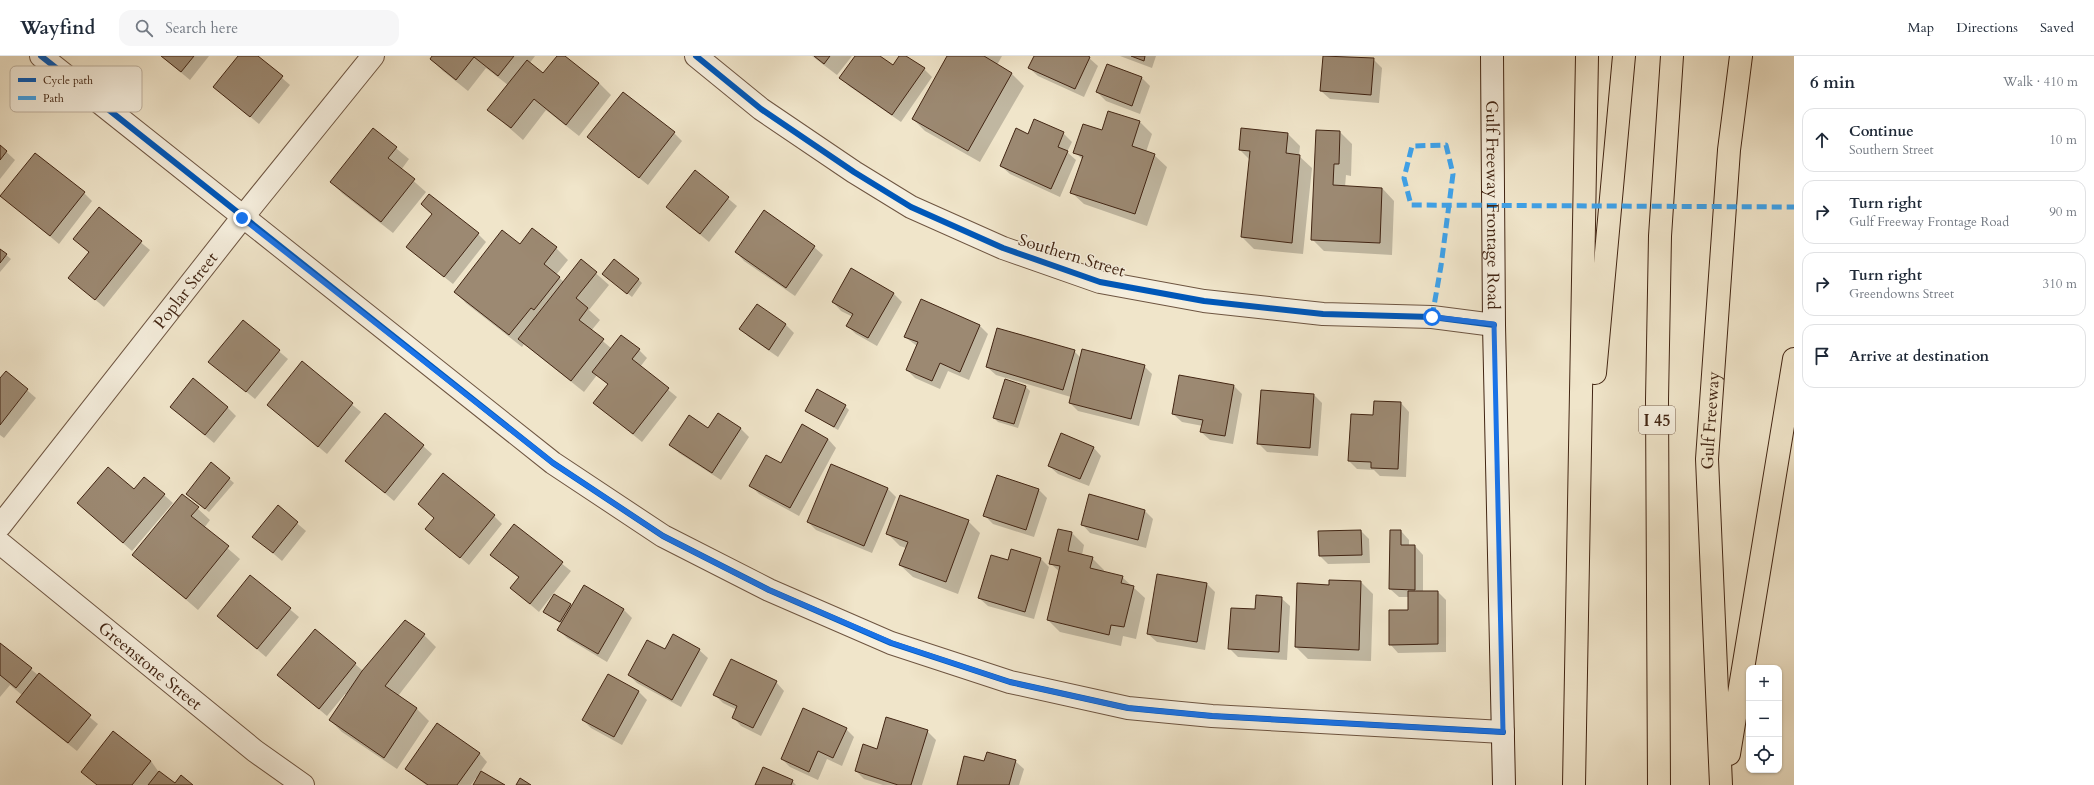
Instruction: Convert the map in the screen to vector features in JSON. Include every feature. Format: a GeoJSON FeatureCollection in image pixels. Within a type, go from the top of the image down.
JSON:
{"type":"FeatureCollection","features":[{"type":"Feature","properties":{"kind":"highway"},"geometry":{"type":"LineString","coordinates":[[1574,785],[1587,56]]}},
{"type":"Feature","properties":{"kind":"highway"},"geometry":{"type":"LineString","coordinates":[[1579,548],[1624,56]]}},
{"type":"Feature","properties":{"kind":"highway","name":"I 45"},"geometry":{"type":"LineString","coordinates":[[1659,785],[1657,400],[1660,236],[1672,56]]}},
{"type":"Feature","properties":{"kind":"highway","name":"Gulf Freeway"},"geometry":{"type":"LineString","coordinates":[[1722,785],[1707,459],[1729,150],[1741,56]]}},
{"type":"Feature","properties":{"kind":"highway"},"geometry":{"type":"LineString","coordinates":[[1722,785],[1794,359]]}},
{"type":"Feature","properties":{"kind":"street"},"geometry":{"type":"LineString","coordinates":[[41,56],[53,66]]}},
{"type":"Feature","properties":{"kind":"street","name":"Poplar Street"},"geometry":{"type":"LineString","coordinates":[[0,526],[242,218],[372,56]]}},
{"type":"Feature","properties":{"kind":"street","name":"Southern Street"},"geometry":{"type":"LineString","coordinates":[[696,56],[762,109],[854,172],[911,206],[1003,248],[1100,282],[1204,302],[1323,314],[1432,317],[1494,324]]}},
{"type":"Feature","properties":{"kind":"street","name":"Gulf Freeway Frontage Road"},"geometry":{"type":"LineString","coordinates":[[1492,56],[1494,324],[1504,785]]}},
{"type":"Feature","properties":{"kind":"street"},"geometry":{"type":"LineString","coordinates":[[110,112],[242,218],[553,463],[663,536],[769,590],[892,643],[1010,682],[1128,708],[1212,716],[1503,732]]}},
{"type":"Feature","properties":{"kind":"street","name":"Greenstone Street"},"geometry":{"type":"LineString","coordinates":[[0,543],[255,751],[303,785]]}},
{"type":"Feature","properties":{"kind":"building"},"geometry":{"type":"Polygon","coordinates":[[[161,56],[194,56],[181,72],[161,56]]]}},
{"type":"Feature","properties":{"kind":"building"},"geometry":{"type":"Polygon","coordinates":[[[238,56],[258,56],[283,76],[250,117],[213,87],[238,56]]]}},
{"type":"Feature","properties":{"kind":"building"},"geometry":{"type":"Polygon","coordinates":[[[432,56],[514,56],[498,76],[474,57],[456,80],[430,59],[432,56]]]}},
{"type":"Feature","properties":{"kind":"building"},"geometry":{"type":"Polygon","coordinates":[[[557,56],[565,56],[599,83],[566,125],[534,99],[511,128],[487,110],[527,60],[543,73],[557,56]]]}},
{"type":"Feature","properties":{"kind":"building"},"geometry":{"type":"Polygon","coordinates":[[[814,56],[830,56],[824,64],[814,56]]]}},
{"type":"Feature","properties":{"kind":"building"},"geometry":{"type":"Polygon","coordinates":[[[855,56],[880,56],[893,65],[899,56],[906,56],[925,68],[892,115],[839,78],[855,56]]]}},
{"type":"Feature","properties":{"kind":"building"},"geometry":{"type":"Polygon","coordinates":[[[947,56],[984,56],[1012,73],[968,151],[912,119],[947,56]]]}},
{"type":"Feature","properties":{"kind":"building"},"geometry":{"type":"Polygon","coordinates":[[[1034,56],[1090,57],[1075,89],[1028,68],[1034,56]]]}},
{"type":"Feature","properties":{"kind":"building"},"geometry":{"type":"Polygon","coordinates":[[[1131,56],[1145,56],[1144,61],[1131,56]]]}},
{"type":"Feature","properties":{"kind":"building"},"geometry":{"type":"Polygon","coordinates":[[[1323,56],[1374,58],[1371,95],[1320,91],[1323,56]]]}},
{"type":"Feature","properties":{"kind":"building"},"geometry":{"type":"Polygon","coordinates":[[[1107,64],[1142,77],[1132,106],[1096,92],[1107,64]]]}},
{"type":"Feature","properties":{"kind":"building"},"geometry":{"type":"Polygon","coordinates":[[[623,92],[675,132],[639,178],[587,137],[623,92]]]}},
{"type":"Feature","properties":{"kind":"building"},"geometry":{"type":"Polygon","coordinates":[[[1108,111],[1140,121],[1132,146],[1155,154],[1135,214],[1070,193],[1083,156],[1073,153],[1083,124],[1102,130],[1108,111]]]}},
{"type":"Feature","properties":{"kind":"building"},"geometry":{"type":"Polygon","coordinates":[[[1034,119],[1064,132],[1058,147],[1068,151],[1051,189],[1000,166],[1016,128],[1028,134],[1034,119]]]}},
{"type":"Feature","properties":{"kind":"building"},"geometry":{"type":"Polygon","coordinates":[[[373,128],[397,147],[388,158],[415,179],[381,222],[330,182],[373,128]]]}},
{"type":"Feature","properties":{"kind":"building"},"geometry":{"type":"Polygon","coordinates":[[[1241,128],[1288,133],[1286,153],[1300,155],[1292,243],[1241,237],[1250,151],[1239,150],[1241,128]]]}},
{"type":"Feature","properties":{"kind":"building"},"geometry":{"type":"Polygon","coordinates":[[[1316,130],[1340,131],[1339,164],[1334,164],[1333,185],[1382,188],[1380,243],[1311,240],[1316,130]]]}},
{"type":"Feature","properties":{"kind":"building"},"geometry":{"type":"Polygon","coordinates":[[[0,145],[7,151],[0,160],[0,145]]]}},
{"type":"Feature","properties":{"kind":"building"},"geometry":{"type":"Polygon","coordinates":[[[35,153],[85,192],[50,236],[0,196],[35,153]]]}},
{"type":"Feature","properties":{"kind":"building"},"geometry":{"type":"Polygon","coordinates":[[[695,170],[729,197],[700,234],[666,207],[695,170]]]}},
{"type":"Feature","properties":{"kind":"building"},"geometry":{"type":"Polygon","coordinates":[[[429,194],[479,233],[444,277],[406,247],[432,214],[421,204],[429,194]]]}},
{"type":"Feature","properties":{"kind":"building"},"geometry":{"type":"Polygon","coordinates":[[[99,207],[142,241],[95,300],[68,278],[89,252],[73,239],[99,207]]]}},
{"type":"Feature","properties":{"kind":"building"},"geometry":{"type":"Polygon","coordinates":[[[764,210],[815,246],[786,288],[735,252],[764,210]]]}},
{"type":"Feature","properties":{"kind":"building"},"geometry":{"type":"Polygon","coordinates":[[[532,228],[557,247],[544,264],[560,277],[534,310],[531,308],[509,335],[454,292],[502,230],[520,244],[532,228]]]}},
{"type":"Feature","properties":{"kind":"building"},"geometry":{"type":"Polygon","coordinates":[[[0,249],[7,254],[0,263],[0,249]]]}},
{"type":"Feature","properties":{"kind":"building"},"geometry":{"type":"Polygon","coordinates":[[[581,259],[597,272],[576,298],[588,308],[579,320],[604,339],[571,381],[518,339],[581,259]]]}},
{"type":"Feature","properties":{"kind":"building"},"geometry":{"type":"Polygon","coordinates":[[[614,259],[639,279],[627,294],[602,274],[614,259]]]}},
{"type":"Feature","properties":{"kind":"building"},"geometry":{"type":"Polygon","coordinates":[[[851,268],[894,293],[868,338],[846,326],[853,314],[832,302],[851,268]]]}},
{"type":"Feature","properties":{"kind":"building"},"geometry":{"type":"Polygon","coordinates":[[[921,299],[980,325],[960,372],[940,363],[932,381],[906,370],[918,342],[904,337],[921,299]]]}},
{"type":"Feature","properties":{"kind":"building"},"geometry":{"type":"Polygon","coordinates":[[[757,304],[786,324],[769,350],[739,329],[757,304]]]}},
{"type":"Feature","properties":{"kind":"building"},"geometry":{"type":"Polygon","coordinates":[[[243,320],[280,350],[246,392],[208,362],[243,320]]]}},
{"type":"Feature","properties":{"kind":"building"},"geometry":{"type":"Polygon","coordinates":[[[997,328],[1075,350],[1063,390],[986,367],[997,328]]]}},
{"type":"Feature","properties":{"kind":"building"},"geometry":{"type":"Polygon","coordinates":[[[621,335],[640,349],[632,359],[669,388],[633,434],[593,403],[608,384],[592,372],[621,335]]]}},
{"type":"Feature","properties":{"kind":"building"},"geometry":{"type":"Polygon","coordinates":[[[1082,349],[1145,365],[1131,419],[1069,403],[1082,349]]]}},
{"type":"Feature","properties":{"kind":"building"},"geometry":{"type":"Polygon","coordinates":[[[302,361],[353,403],[318,447],[267,405],[302,361]]]}},
{"type":"Feature","properties":{"kind":"building"},"geometry":{"type":"Polygon","coordinates":[[[6,371],[28,389],[0,425],[0,378],[6,371]]]}},
{"type":"Feature","properties":{"kind":"building"},"geometry":{"type":"Polygon","coordinates":[[[1179,375],[1234,385],[1225,436],[1200,432],[1203,420],[1172,414],[1179,375]]]}},
{"type":"Feature","properties":{"kind":"building"},"geometry":{"type":"Polygon","coordinates":[[[193,378],[228,407],[205,435],[170,407],[193,378]]]}},
{"type":"Feature","properties":{"kind":"building"},"geometry":{"type":"Polygon","coordinates":[[[1005,379],[1026,386],[1014,424],[993,418],[1005,379]]]}},
{"type":"Feature","properties":{"kind":"building"},"geometry":{"type":"Polygon","coordinates":[[[817,389],[846,405],[834,427],[805,411],[817,389]]]}},
{"type":"Feature","properties":{"kind":"building"},"geometry":{"type":"Polygon","coordinates":[[[1261,390],[1314,394],[1310,448],[1257,444],[1261,390]]]}},
{"type":"Feature","properties":{"kind":"building"},"geometry":{"type":"Polygon","coordinates":[[[1374,401],[1401,402],[1398,469],[1371,468],[1371,462],[1348,461],[1351,414],[1373,415],[1374,401]]]}},
{"type":"Feature","properties":{"kind":"building"},"geometry":{"type":"Polygon","coordinates":[[[385,413],[424,445],[385,493],[345,461],[385,413]]]}},
{"type":"Feature","properties":{"kind":"building"},"geometry":{"type":"Polygon","coordinates":[[[718,413],[741,428],[712,473],[669,445],[689,415],[708,428],[718,413]]]}},
{"type":"Feature","properties":{"kind":"building"},"geometry":{"type":"Polygon","coordinates":[[[802,424],[828,439],[790,508],[749,486],[766,455],[781,463],[802,424]]]}},
{"type":"Feature","properties":{"kind":"building"},"geometry":{"type":"Polygon","coordinates":[[[1061,433],[1094,447],[1080,479],[1048,466],[1061,433]]]}},
{"type":"Feature","properties":{"kind":"building"},"geometry":{"type":"Polygon","coordinates":[[[211,462],[230,478],[205,509],[186,494],[211,462]]]}},
{"type":"Feature","properties":{"kind":"building"},"geometry":{"type":"Polygon","coordinates":[[[831,464],[888,488],[864,546],[807,522],[831,464]]]}},
{"type":"Feature","properties":{"kind":"building"},"geometry":{"type":"Polygon","coordinates":[[[108,467],[134,489],[144,477],[165,494],[123,543],[77,503],[108,467]]]}},
{"type":"Feature","properties":{"kind":"building"},"geometry":{"type":"Polygon","coordinates":[[[443,473],[495,515],[460,558],[425,529],[434,518],[418,504],[443,473]]]}},
{"type":"Feature","properties":{"kind":"building"},"geometry":{"type":"Polygon","coordinates":[[[997,475],[1039,489],[1026,530],[983,516],[997,475]]]}},
{"type":"Feature","properties":{"kind":"building"},"geometry":{"type":"Polygon","coordinates":[[[182,494],[199,507],[191,516],[229,546],[186,599],[132,555],[182,494]]]}},
{"type":"Feature","properties":{"kind":"building"},"geometry":{"type":"Polygon","coordinates":[[[1089,494],[1145,510],[1138,540],[1081,525],[1089,494]]]}},
{"type":"Feature","properties":{"kind":"building"},"geometry":{"type":"Polygon","coordinates":[[[900,495],[969,520],[946,582],[899,565],[908,542],[886,534],[900,495]]]}},
{"type":"Feature","properties":{"kind":"building"},"geometry":{"type":"Polygon","coordinates":[[[278,505],[298,522],[273,553],[252,537],[278,505]]]}},
{"type":"Feature","properties":{"kind":"building"},"geometry":{"type":"Polygon","coordinates":[[[514,524],[563,562],[530,604],[510,588],[519,577],[490,555],[514,524]]]}},
{"type":"Feature","properties":{"kind":"building"},"geometry":{"type":"Polygon","coordinates":[[[1058,529],[1072,532],[1068,551],[1093,557],[1090,568],[1123,576],[1121,583],[1134,586],[1124,627],[1111,625],[1109,635],[1047,620],[1060,566],[1049,564],[1058,529]]]}},
{"type":"Feature","properties":{"kind":"building"},"geometry":{"type":"Polygon","coordinates":[[[1361,530],[1362,555],[1319,556],[1318,531],[1361,530]]]}},
{"type":"Feature","properties":{"kind":"building"},"geometry":{"type":"Polygon","coordinates":[[[1390,530],[1401,530],[1401,545],[1415,545],[1415,590],[1389,589],[1390,530]]]}},
{"type":"Feature","properties":{"kind":"building"},"geometry":{"type":"Polygon","coordinates":[[[1011,549],[1041,558],[1025,612],[978,598],[991,555],[1008,560],[1011,549]]]}},
{"type":"Feature","properties":{"kind":"building"},"geometry":{"type":"Polygon","coordinates":[[[1157,574],[1207,583],[1197,642],[1147,634],[1157,574]]]}},
{"type":"Feature","properties":{"kind":"building"},"geometry":{"type":"Polygon","coordinates":[[[250,575],[291,608],[257,649],[217,616],[250,575]]]}},
{"type":"Feature","properties":{"kind":"building"},"geometry":{"type":"Polygon","coordinates":[[[1329,580],[1361,581],[1359,650],[1295,647],[1297,583],[1329,585],[1329,580]]]}},
{"type":"Feature","properties":{"kind":"building"},"geometry":{"type":"Polygon","coordinates":[[[584,585],[624,609],[598,654],[557,630],[584,585]]]}},
{"type":"Feature","properties":{"kind":"building"},"geometry":{"type":"Polygon","coordinates":[[[1408,591],[1438,591],[1438,644],[1389,645],[1389,610],[1408,610],[1408,591]]]}},
{"type":"Feature","properties":{"kind":"building"},"geometry":{"type":"Polygon","coordinates":[[[554,594],[571,604],[560,622],[543,612],[554,594]]]}},
{"type":"Feature","properties":{"kind":"building"},"geometry":{"type":"Polygon","coordinates":[[[1256,595],[1282,597],[1279,652],[1228,649],[1231,608],[1255,609],[1256,595]]]}},
{"type":"Feature","properties":{"kind":"building"},"geometry":{"type":"Polygon","coordinates":[[[405,620],[425,634],[385,686],[417,708],[384,758],[329,720],[362,671],[405,620]]]}},
{"type":"Feature","properties":{"kind":"building"},"geometry":{"type":"Polygon","coordinates":[[[315,629],[356,663],[319,709],[277,675],[315,629]]]}},
{"type":"Feature","properties":{"kind":"building"},"geometry":{"type":"Polygon","coordinates":[[[673,634],[700,649],[672,700],[628,675],[647,640],[665,649],[673,634]]]}},
{"type":"Feature","properties":{"kind":"building"},"geometry":{"type":"Polygon","coordinates":[[[0,643],[32,668],[16,688],[0,675],[0,643]]]}},
{"type":"Feature","properties":{"kind":"building"},"geometry":{"type":"Polygon","coordinates":[[[731,659],[777,681],[753,728],[732,718],[737,706],[713,695],[731,659]]]}},
{"type":"Feature","properties":{"kind":"building"},"geometry":{"type":"Polygon","coordinates":[[[39,673],[91,715],[68,743],[16,702],[39,673]]]}},
{"type":"Feature","properties":{"kind":"building"},"geometry":{"type":"Polygon","coordinates":[[[608,674],[639,691],[614,737],[582,720],[608,674]]]}},
{"type":"Feature","properties":{"kind":"building"},"geometry":{"type":"Polygon","coordinates":[[[803,708],[847,728],[833,758],[818,751],[809,772],[781,759],[803,708]]]}},
{"type":"Feature","properties":{"kind":"building"},"geometry":{"type":"Polygon","coordinates":[[[886,717],[928,730],[911,785],[898,785],[855,771],[863,744],[877,749],[886,717]]]}},
{"type":"Feature","properties":{"kind":"building"},"geometry":{"type":"Polygon","coordinates":[[[437,723],[480,753],[457,785],[428,785],[405,769],[437,723]]]}},
{"type":"Feature","properties":{"kind":"building"},"geometry":{"type":"Polygon","coordinates":[[[113,731],[151,761],[132,785],[97,785],[81,772],[113,731]]]}},
{"type":"Feature","properties":{"kind":"building"},"geometry":{"type":"Polygon","coordinates":[[[987,752],[1016,760],[1009,785],[957,785],[964,756],[984,761],[987,752]]]}},
{"type":"Feature","properties":{"kind":"building"},"geometry":{"type":"Polygon","coordinates":[[[763,767],[793,780],[791,785],[755,785],[763,767]]]}},
{"type":"Feature","properties":{"kind":"building"},"geometry":{"type":"Polygon","coordinates":[[[159,771],[175,783],[181,775],[193,785],[148,785],[159,771]]]}},
{"type":"Feature","properties":{"kind":"building"},"geometry":{"type":"Polygon","coordinates":[[[481,771],[505,785],[473,785],[481,771]]]}},
{"type":"Feature","properties":{"kind":"building"},"geometry":{"type":"Polygon","coordinates":[[[520,778],[531,785],[516,785],[520,778]]]}},
{"type":"Feature","properties":{"kind":"marked path"},"geometry":{"type":"LineString","coordinates":[[1432,317],[1441,266],[1453,174],[1446,145],[1412,146],[1404,178],[1411,205],[1794,207]]}},
{"type":"Feature","properties":{"kind":"cycle path"},"geometry":{"type":"LineString","coordinates":[[41,56],[54,66]]}},
{"type":"Feature","properties":{"kind":"cycle path"},"geometry":{"type":"LineString","coordinates":[[696,56],[761,109],[854,172],[911,207],[1003,248],[1100,282],[1204,301],[1323,314],[1432,317],[1494,325]]}},
{"type":"Feature","properties":{"kind":"cycle path"},"geometry":{"type":"LineString","coordinates":[[111,112],[553,463],[663,536],[769,590],[891,643],[1010,682],[1128,708],[1212,716],[1503,732]]}},
{"type":"Feature","properties":{"kind":"route"},"geometry":{"type":"LineString","coordinates":[[242,218],[553,463],[663,536],[769,590],[892,643],[1010,682],[1128,708],[1212,716],[1503,732],[1494,324],[1432,317]]}}]}
